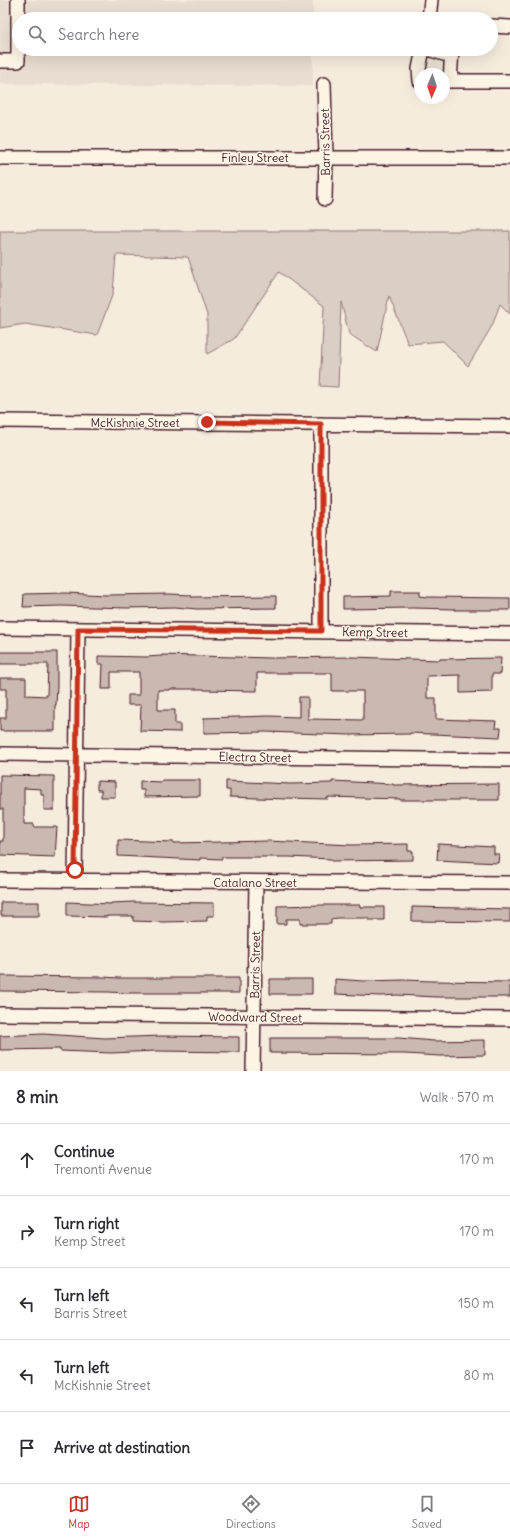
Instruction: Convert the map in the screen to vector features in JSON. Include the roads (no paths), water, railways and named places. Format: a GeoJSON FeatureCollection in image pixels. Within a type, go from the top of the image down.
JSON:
{"type":"FeatureCollection","features":[{"type":"Feature","properties":{"kind":"street"},"geometry":{"type":"LineString","coordinates":[[18,0],[18,12]]}},
{"type":"Feature","properties":{"kind":"street"},"geometry":{"type":"LineString","coordinates":[[430,12],[431,0]]}},
{"type":"Feature","properties":{"kind":"street"},"geometry":{"type":"LineString","coordinates":[[498,26],[510,27]]}},
{"type":"Feature","properties":{"kind":"street"},"geometry":{"type":"LineString","coordinates":[[0,62],[18,61],[18,56]]}},
{"type":"Feature","properties":{"kind":"street"},"geometry":{"type":"LineString","coordinates":[[419,68],[422,56]]}},
{"type":"Feature","properties":{"kind":"street"},"geometry":{"type":"LineString","coordinates":[[449,68],[451,56]]}},
{"type":"Feature","properties":{"kind":"street"},"geometry":{"type":"LineString","coordinates":[[450,81],[510,81]]}},
{"type":"Feature","properties":{"kind":"street","name":"Barris Street"},"geometry":{"type":"LineString","coordinates":[[324,84],[326,157],[325,199]]}},
{"type":"Feature","properties":{"kind":"street","name":"Finley Street"},"geometry":{"type":"LineString","coordinates":[[0,158],[510,158]]}},
{"type":"Feature","properties":{"kind":"street","name":"McKishnie Street"},"geometry":{"type":"LineString","coordinates":[[0,421],[510,426]]}},
{"type":"Feature","properties":{"kind":"street"},"geometry":{"type":"LineString","coordinates":[[321,424],[321,631]]}},
{"type":"Feature","properties":{"kind":"street","name":"Kemp Street"},"geometry":{"type":"LineString","coordinates":[[0,628],[510,634]]}},
{"type":"Feature","properties":{"kind":"street"},"geometry":{"type":"LineString","coordinates":[[75,881],[78,629]]}},
{"type":"Feature","properties":{"kind":"street","name":"Electra Street"},"geometry":{"type":"LineString","coordinates":[[0,754],[510,760]]}},
{"type":"Feature","properties":{"kind":"street","name":"Catalano Street"},"geometry":{"type":"LineString","coordinates":[[0,880],[510,883]]}},
{"type":"Feature","properties":{"kind":"street","name":"Barris Street"},"geometry":{"type":"LineString","coordinates":[[253,1071],[256,882]]}},
{"type":"Feature","properties":{"kind":"street","name":"Woodward Street"},"geometry":{"type":"LineString","coordinates":[[0,1014],[510,1020]]}}]}
